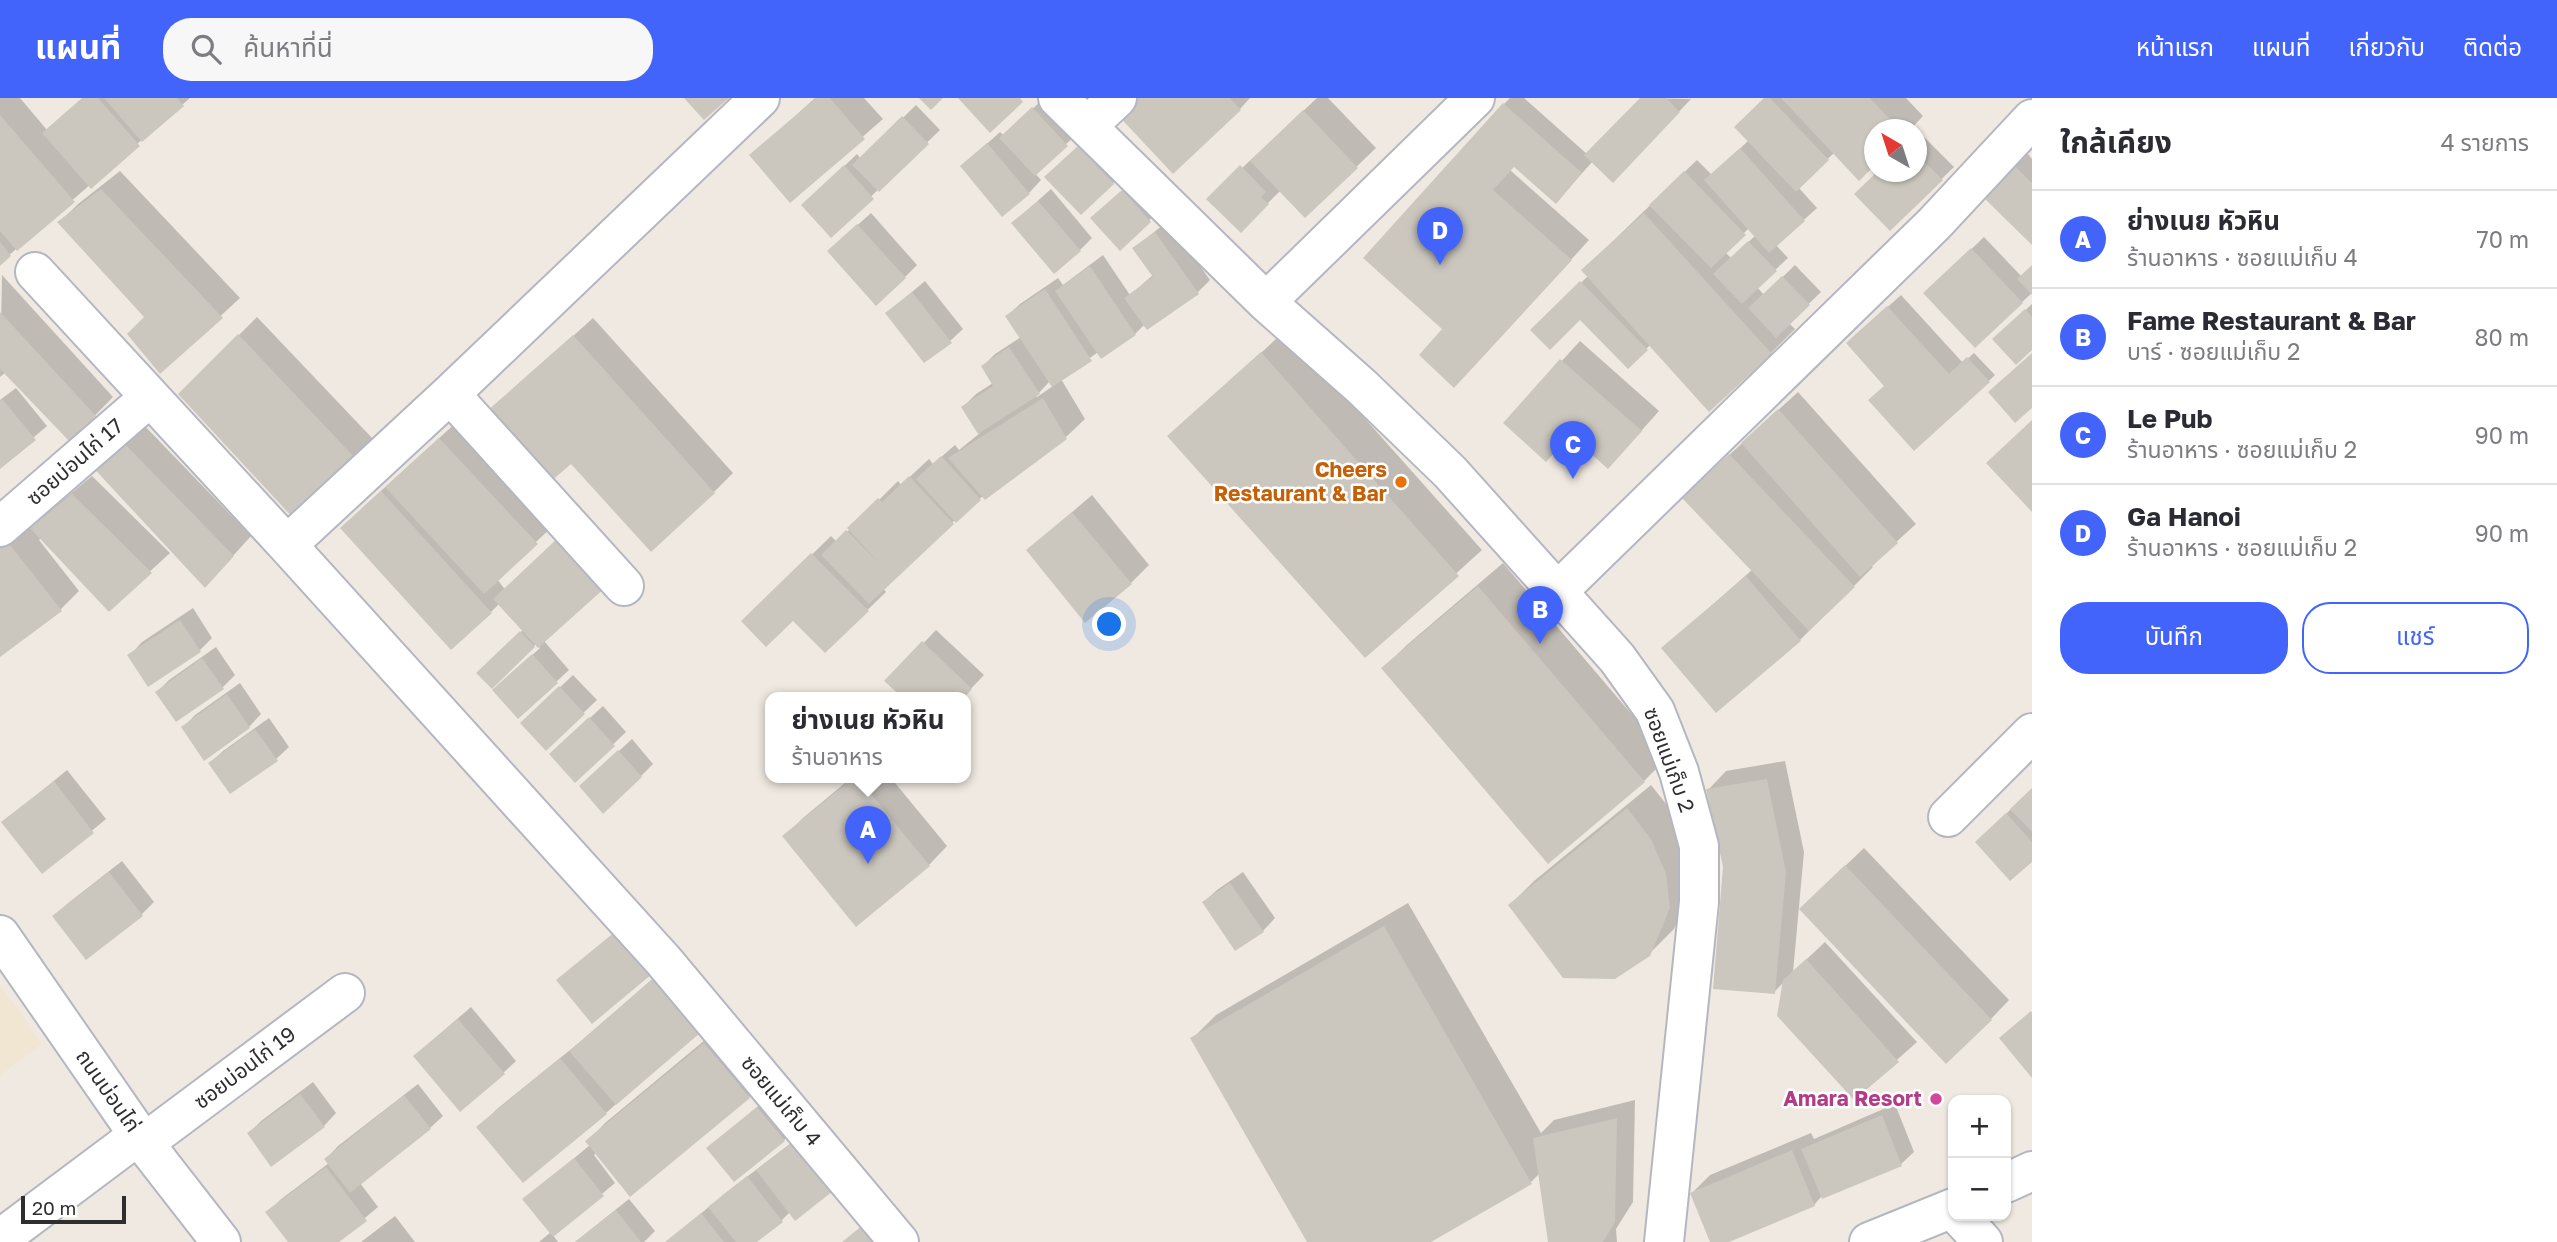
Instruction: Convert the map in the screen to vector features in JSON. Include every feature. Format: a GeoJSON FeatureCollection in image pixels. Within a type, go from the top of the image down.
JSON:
{"type":"FeatureCollection","features":[{"type":"Feature","properties":{"kind":"street"},"geometry":{"type":"LineString","coordinates":[[287,545],[450,394],[760,98]]}},
{"type":"Feature","properties":{"kind":"street","name":"ซอยแม่เก็บ 2"},"geometry":{"type":"LineString","coordinates":[[1058,98],[1266,302],[1362,387],[1450,472],[1617,658],[1655,710],[1679,772],[1699,846],[1699,902],[1664,1242]]}},
{"type":"Feature","properties":{"kind":"street"},"geometry":{"type":"LineString","coordinates":[[1087,126],[1117,98]]}},
{"type":"Feature","properties":{"kind":"street"},"geometry":{"type":"LineString","coordinates":[[1266,302],[1475,98]]}},
{"type":"Feature","properties":{"kind":"street"},"geometry":{"type":"LineString","coordinates":[[1556,593],[1934,224],[2032,118]]}},
{"type":"Feature","properties":{"kind":"street","name":"ซอยแม่เก็บ 4"},"geometry":{"type":"LineString","coordinates":[[35,272],[663,960],[899,1242]]}},
{"type":"Feature","properties":{"kind":"street"},"geometry":{"type":"LineString","coordinates":[[450,394],[624,586]]}},
{"type":"Feature","properties":{"kind":"street","name":"ซอยบ่อนไก่ 17"},"geometry":{"type":"LineString","coordinates":[[0,527],[150,397]]}},
{"type":"Feature","properties":{"kind":"street"},"geometry":{"type":"LineString","coordinates":[[1948,817],[2032,733]]}},
{"type":"Feature","properties":{"kind":"street","name":"ถนนบ่อนไก่"},"geometry":{"type":"LineString","coordinates":[[0,935],[141,1139],[220,1242]]}},
{"type":"Feature","properties":{"kind":"street","name":"ซอยบ่อนไก่ 19"},"geometry":{"type":"LineString","coordinates":[[0,1239],[345,993]]}},
{"type":"Feature","properties":{"kind":"street"},"geometry":{"type":"LineString","coordinates":[[2011,1181],[2032,1171]]}},
{"type":"Feature","properties":{"kind":"street"},"geometry":{"type":"LineString","coordinates":[[1869,1242],[1948,1210]]}},
{"type":"Feature","properties":{"kind":"street"},"geometry":{"type":"LineString","coordinates":[[1964,1221],[1983,1242]]}},
{"type":"Feature","properties":{"kind":"shaded area"},"geometry":{"type":"Polygon","coordinates":[[[0,985],[42,1044],[0,1075],[0,985]]]}},
{"type":"Feature","properties":{"kind":"building"},"geometry":{"type":"Polygon","coordinates":[[[82,98],[98,98],[140,146],[91,189],[42,133],[82,98]]]}},
{"type":"Feature","properties":{"kind":"building"},"geometry":{"type":"Polygon","coordinates":[[[104,98],[177,98],[184,106],[142,142],[104,98]]]}},
{"type":"Feature","properties":{"kind":"building"},"geometry":{"type":"Polygon","coordinates":[[[684,98],[729,98],[704,120],[684,98]]]}},
{"type":"Feature","properties":{"kind":"building"},"geometry":{"type":"Polygon","coordinates":[[[816,98],[830,98],[865,139],[790,203],[749,155],[816,98]]]}},
{"type":"Feature","properties":{"kind":"building"},"geometry":{"type":"Polygon","coordinates":[[[919,98],[943,98],[931,110],[919,98]]]}},
{"type":"Feature","properties":{"kind":"building"},"geometry":{"type":"Polygon","coordinates":[[[958,98],[1020,98],[1023,102],[990,133],[958,98]]]}},
{"type":"Feature","properties":{"kind":"building"},"geometry":{"type":"Polygon","coordinates":[[[1128,98],[1230,98],[1241,110],[1173,174],[1114,111],[1128,98]]]}},
{"type":"Feature","properties":{"kind":"building"},"geometry":{"type":"Polygon","coordinates":[[[1640,98],[1666,98],[1680,112],[1613,183],[1584,155],[1640,98]]]}},
{"type":"Feature","properties":{"kind":"building"},"geometry":{"type":"Polygon","coordinates":[[[1764,98],[1770,98],[1829,160],[1796,192],[1734,127],[1764,98]]]}},
{"type":"Feature","properties":{"kind":"building"},"geometry":{"type":"Polygon","coordinates":[[[1781,98],[1870,98],[1890,119],[1864,119],[1864,176],[1859,181],[1781,98]]]}},
{"type":"Feature","properties":{"kind":"building"},"geometry":{"type":"Polygon","coordinates":[[[1503,103],[1582,173],[1556,204],[1514,167],[1493,190],[1572,260],[1454,388],[1419,355],[1442,329],[1363,258],[1503,103]]]}},
{"type":"Feature","properties":{"kind":"building"},"geometry":{"type":"Polygon","coordinates":[[[1032,107],[1068,146],[1035,176],[999,138],[1032,107]]]}},
{"type":"Feature","properties":{"kind":"building"},"geometry":{"type":"Polygon","coordinates":[[[1303,110],[1358,168],[1305,218],[1250,161],[1303,110]]]}},
{"type":"Feature","properties":{"kind":"building"},"geometry":{"type":"Polygon","coordinates":[[[0,115],[75,202],[17,251],[0,231],[0,115]]]}},
{"type":"Feature","properties":{"kind":"building"},"geometry":{"type":"Polygon","coordinates":[[[902,116],[929,144],[879,192],[852,165],[902,116]]]}},
{"type":"Feature","properties":{"kind":"building"},"geometry":{"type":"Polygon","coordinates":[[[987,143],[1030,194],[1002,217],[960,166],[987,143]]]}},
{"type":"Feature","properties":{"kind":"building"},"geometry":{"type":"Polygon","coordinates":[[[1078,146],[1114,184],[1081,215],[1044,177],[1078,146]]]}},
{"type":"Feature","properties":{"kind":"building"},"geometry":{"type":"Polygon","coordinates":[[[1740,148],[1805,221],[1769,253],[1704,180],[1740,148]]]}},
{"type":"Feature","properties":{"kind":"building"},"geometry":{"type":"Polygon","coordinates":[[[844,165],[874,199],[831,238],[801,205],[844,165]]]}},
{"type":"Feature","properties":{"kind":"building"},"geometry":{"type":"Polygon","coordinates":[[[1240,165],[1266,192],[1261,197],[1269,204],[1241,233],[1206,199],[1240,165]]]}},
{"type":"Feature","properties":{"kind":"building"},"geometry":{"type":"Polygon","coordinates":[[[1927,165],[1943,180],[1890,231],[1854,194],[1867,182],[1927,182],[1927,165]]]}},
{"type":"Feature","properties":{"kind":"building"},"geometry":{"type":"Polygon","coordinates":[[[2014,165],[2032,183],[2032,245],[1983,197],[2014,165]]]}},
{"type":"Feature","properties":{"kind":"building"},"geometry":{"type":"Polygon","coordinates":[[[1684,171],[1746,235],[1711,268],[1649,205],[1684,171]]]}},
{"type":"Feature","properties":{"kind":"building"},"geometry":{"type":"Polygon","coordinates":[[[101,189],[223,318],[160,374],[127,334],[144,317],[57,222],[101,189]]]}},
{"type":"Feature","properties":{"kind":"building"},"geometry":{"type":"Polygon","coordinates":[[[1122,190],[1151,222],[1120,251],[1090,218],[1122,190]]]}},
{"type":"Feature","properties":{"kind":"building"},"geometry":{"type":"Polygon","coordinates":[[[1038,201],[1081,251],[1054,274],[1011,223],[1038,201]]]}},
{"type":"Feature","properties":{"kind":"building"},"geometry":{"type":"Polygon","coordinates":[[[1644,213],[1772,354],[1709,412],[1581,270],[1644,213]]]}},
{"type":"Feature","properties":{"kind":"building"},"geometry":{"type":"Polygon","coordinates":[[[857,224],[906,278],[876,306],[827,251],[857,224]]]}},
{"type":"Feature","properties":{"kind":"building"},"geometry":{"type":"Polygon","coordinates":[[[1155,232],[1199,294],[1147,330],[1124,298],[1153,277],[1132,248],[1155,232]]]}},
{"type":"Feature","properties":{"kind":"building"},"geometry":{"type":"Polygon","coordinates":[[[1748,241],[1777,271],[1742,304],[1713,274],[1748,241]]]}},
{"type":"Feature","properties":{"kind":"building"},"geometry":{"type":"Polygon","coordinates":[[[0,242],[11,256],[0,266],[0,242]]]}},
{"type":"Feature","properties":{"kind":"building"},"geometry":{"type":"Polygon","coordinates":[[[1971,248],[2023,303],[1975,348],[1923,293],[1971,248]]]}},
{"type":"Feature","properties":{"kind":"building"},"geometry":{"type":"Polygon","coordinates":[[[2032,265],[2032,295],[2017,279],[2032,265]]]}},
{"type":"Feature","properties":{"kind":"building"},"geometry":{"type":"Polygon","coordinates":[[[1090,266],[1136,335],[1101,359],[1055,291],[1090,266]]]}},
{"type":"Feature","properties":{"kind":"building"},"geometry":{"type":"Polygon","coordinates":[[[1782,276],[1810,305],[1776,338],[1748,308],[1782,276]]]}},
{"type":"Feature","properties":{"kind":"building"},"geometry":{"type":"Polygon","coordinates":[[[1580,281],[1648,350],[1628,369],[1580,320],[1550,350],[1530,330],[1580,281]]]}},
{"type":"Feature","properties":{"kind":"building"},"geometry":{"type":"Polygon","coordinates":[[[1045,289],[1092,361],[1052,387],[1005,316],[1045,289]]]}},
{"type":"Feature","properties":{"kind":"building"},"geometry":{"type":"Polygon","coordinates":[[[912,292],[952,343],[924,363],[885,313],[912,292]]]}},
{"type":"Feature","properties":{"kind":"building"},"geometry":{"type":"Polygon","coordinates":[[[1887,306],[1949,374],[1967,357],[1990,382],[1914,451],[1868,400],[1884,386],[1846,343],[1887,306]]]}},
{"type":"Feature","properties":{"kind":"building"},"geometry":{"type":"Polygon","coordinates":[[[2025,309],[2032,317],[2032,350],[2016,365],[1992,339],[2025,309]]]}},
{"type":"Feature","properties":{"kind":"building"},"geometry":{"type":"Polygon","coordinates":[[[0,312],[96,416],[71,443],[0,369],[0,312]]]}},
{"type":"Feature","properties":{"kind":"building"},"geometry":{"type":"Polygon","coordinates":[[[238,334],[356,459],[295,520],[178,394],[238,334]]]}},
{"type":"Feature","properties":{"kind":"building"},"geometry":{"type":"Polygon","coordinates":[[[573,335],[715,493],[651,552],[571,464],[549,483],[486,412],[573,335]]]}},
{"type":"Feature","properties":{"kind":"building"},"geometry":{"type":"Polygon","coordinates":[[[1009,347],[1040,394],[978,434],[961,407],[993,386],[981,366],[1009,347]]]}},
{"type":"Feature","properties":{"kind":"building"},"geometry":{"type":"Polygon","coordinates":[[[1261,352],[1459,576],[1365,658],[1167,436],[1261,352]]]}},
{"type":"Feature","properties":{"kind":"building"},"geometry":{"type":"Polygon","coordinates":[[[2032,353],[2032,408],[2015,423],[1988,392],[2032,353]]]}},
{"type":"Feature","properties":{"kind":"building"},"geometry":{"type":"Polygon","coordinates":[[[1560,359],[1642,431],[1608,469],[1570,435],[1546,462],[1503,423],[1560,359]]]}},
{"type":"Feature","properties":{"kind":"building"},"geometry":{"type":"Polygon","coordinates":[[[1043,398],[1067,439],[985,500],[948,458],[1043,398]]]}},
{"type":"Feature","properties":{"kind":"building"},"geometry":{"type":"Polygon","coordinates":[[[2,399],[36,440],[0,469],[0,401],[2,399]]]}},
{"type":"Feature","properties":{"kind":"building"},"geometry":{"type":"Polygon","coordinates":[[[1778,409],[1898,543],[1860,577],[1741,443],[1778,409]]]}},
{"type":"Feature","properties":{"kind":"building"},"geometry":{"type":"Polygon","coordinates":[[[2032,420],[2032,512],[1986,463],[2032,420]]]}},
{"type":"Feature","properties":{"kind":"building"},"geometry":{"type":"Polygon","coordinates":[[[118,437],[234,556],[205,588],[87,461],[118,437]]]}},
{"type":"Feature","properties":{"kind":"building"},"geometry":{"type":"Polygon","coordinates":[[[439,438],[538,544],[484,594],[385,487],[439,438]]]}},
{"type":"Feature","properties":{"kind":"building"},"geometry":{"type":"Polygon","coordinates":[[[1729,454],[1855,587],[1809,631],[1682,498],[1729,454]]]}},
{"type":"Feature","properties":{"kind":"building"},"geometry":{"type":"Polygon","coordinates":[[[941,456],[981,500],[956,523],[916,479],[941,456]]]}},
{"type":"Feature","properties":{"kind":"building"},"geometry":{"type":"Polygon","coordinates":[[[909,476],[954,524],[869,604],[821,555],[846,530],[880,564],[847,528],[878,498],[882,502],[909,476]]]}},
{"type":"Feature","properties":{"kind":"building"},"geometry":{"type":"Polygon","coordinates":[[[381,491],[492,613],[451,650],[340,528],[381,491]]]}},
{"type":"Feature","properties":{"kind":"building"},"geometry":{"type":"Polygon","coordinates":[[[72,494],[152,573],[109,612],[30,528],[72,494]]]}},
{"type":"Feature","properties":{"kind":"building"},"geometry":{"type":"Polygon","coordinates":[[[1072,512],[1132,584],[1085,623],[1026,550],[1072,512]]]}},
{"type":"Feature","properties":{"kind":"building"},"geometry":{"type":"Polygon","coordinates":[[[560,536],[607,586],[538,648],[493,599],[560,536]]]}},
{"type":"Feature","properties":{"kind":"building"},"geometry":{"type":"Polygon","coordinates":[[[7,541],[62,611],[0,657],[0,547],[7,541]]]}},
{"type":"Feature","properties":{"kind":"building"},"geometry":{"type":"Polygon","coordinates":[[[811,553],[869,611],[825,653],[793,621],[766,647],[741,621],[811,553]]]}},
{"type":"Feature","properties":{"kind":"building"},"geometry":{"type":"Polygon","coordinates":[[[1746,576],[1801,641],[1716,713],[1661,648],[1746,576]]]}},
{"type":"Feature","properties":{"kind":"building"},"geometry":{"type":"Polygon","coordinates":[[[1478,586],[1645,782],[1548,864],[1381,668],[1478,586]]]}},
{"type":"Feature","properties":{"kind":"building"},"geometry":{"type":"Polygon","coordinates":[[[180,620],[201,652],[148,687],[127,655],[180,620]]]}},
{"type":"Feature","properties":{"kind":"building"},"geometry":{"type":"Polygon","coordinates":[[[520,631],[535,647],[492,689],[476,673],[520,631]]]}},
{"type":"Feature","properties":{"kind":"building"},"geometry":{"type":"Polygon","coordinates":[[[922,641],[972,689],[969,692],[896,692],[884,681],[922,641]]]}},
{"type":"Feature","properties":{"kind":"building"},"geometry":{"type":"Polygon","coordinates":[[[532,654],[558,683],[518,719],[492,690],[532,654]]]}},
{"type":"Feature","properties":{"kind":"building"},"geometry":{"type":"Polygon","coordinates":[[[202,658],[224,689],[176,722],[155,692],[202,658]]]}},
{"type":"Feature","properties":{"kind":"building"},"geometry":{"type":"Polygon","coordinates":[[[559,686],[585,714],[546,751],[520,723],[559,686]]]}},
{"type":"Feature","properties":{"kind":"building"},"geometry":{"type":"Polygon","coordinates":[[[227,694],[250,728],[204,761],[181,727],[227,694]]]}},
{"type":"Feature","properties":{"kind":"building"},"geometry":{"type":"Polygon","coordinates":[[[589,717],[615,746],[575,783],[549,754],[589,717]]]}},
{"type":"Feature","properties":{"kind":"building"},"geometry":{"type":"Polygon","coordinates":[[[255,729],[278,761],[230,794],[208,763],[255,729]]]}},
{"type":"Feature","properties":{"kind":"building"},"geometry":{"type":"Polygon","coordinates":[[[618,750],[642,777],[603,814],[579,786],[618,750]]]}},
{"type":"Feature","properties":{"kind":"building"},"geometry":{"type":"Polygon","coordinates":[[[1767,779],[1786,872],[1775,994],[1713,989],[1723,867],[1706,789],[1767,779]]]}},
{"type":"Feature","properties":{"kind":"building"},"geometry":{"type":"Polygon","coordinates":[[[54,781],[94,833],[42,874],[1,822],[54,781]]]}},
{"type":"Feature","properties":{"kind":"building"},"geometry":{"type":"Polygon","coordinates":[[[847,783],[862,783],[930,866],[856,927],[782,836],[847,783]]]}},
{"type":"Feature","properties":{"kind":"building"},"geometry":{"type":"Polygon","coordinates":[[[2032,788],[2032,832],[2010,809],[2032,788]]]}},
{"type":"Feature","properties":{"kind":"building"},"geometry":{"type":"Polygon","coordinates":[[[1627,808],[1651,839],[1666,874],[1670,908],[1650,956],[1615,979],[1563,978],[1508,905],[1627,808]]]}},
{"type":"Feature","properties":{"kind":"building"},"geometry":{"type":"Polygon","coordinates":[[[2006,813],[2032,842],[2032,862],[2010,881],[1975,842],[2006,813]]]}},
{"type":"Feature","properties":{"kind":"building"},"geometry":{"type":"Polygon","coordinates":[[[1845,865],[1992,1020],[1946,1064],[1799,909],[1845,865]]]}},
{"type":"Feature","properties":{"kind":"building"},"geometry":{"type":"Polygon","coordinates":[[[109,872],[143,916],[86,960],[52,916],[109,872]]]}},
{"type":"Feature","properties":{"kind":"building"},"geometry":{"type":"Polygon","coordinates":[[[1230,883],[1264,932],[1235,951],[1202,902],[1230,883]]]}},
{"type":"Feature","properties":{"kind":"building"},"geometry":{"type":"Polygon","coordinates":[[[1384,926],[1532,1184],[1431,1242],[1307,1242],[1190,1038],[1384,926]]]}},
{"type":"Feature","properties":{"kind":"building"},"geometry":{"type":"Polygon","coordinates":[[[616,931],[652,974],[592,1024],[556,980],[616,931]]]}},
{"type":"Feature","properties":{"kind":"building"},"geometry":{"type":"Polygon","coordinates":[[[1806,959],[1899,1062],[1854,1100],[1777,1016],[1783,980],[1806,959]]]}},
{"type":"Feature","properties":{"kind":"building"},"geometry":{"type":"Polygon","coordinates":[[[653,979],[700,1033],[616,1105],[569,1051],[653,979]]]}},
{"type":"Feature","properties":{"kind":"building"},"geometry":{"type":"Polygon","coordinates":[[[2031,1011],[2032,1013],[2032,1078],[1999,1038],[2031,1011]]]}},
{"type":"Feature","properties":{"kind":"building"},"geometry":{"type":"Polygon","coordinates":[[[458,1019],[505,1074],[460,1112],[413,1056],[458,1019]]]}},
{"type":"Feature","properties":{"kind":"building"},"geometry":{"type":"Polygon","coordinates":[[[704,1043],[750,1098],[630,1197],[585,1141],[704,1043]]]}},
{"type":"Feature","properties":{"kind":"building"},"geometry":{"type":"Polygon","coordinates":[[[560,1058],[607,1114],[523,1183],[476,1127],[560,1058]]]}},
{"type":"Feature","properties":{"kind":"building"},"geometry":{"type":"Polygon","coordinates":[[[300,1094],[325,1127],[271,1167],[247,1133],[300,1094]]]}},
{"type":"Feature","properties":{"kind":"building"},"geometry":{"type":"Polygon","coordinates":[[[404,1095],[431,1129],[350,1193],[324,1159],[404,1095]]]}},
{"type":"Feature","properties":{"kind":"building"},"geometry":{"type":"Polygon","coordinates":[[[757,1107],[785,1141],[734,1182],[706,1148],[757,1107]]]}},
{"type":"Feature","properties":{"kind":"building"},"geometry":{"type":"Polygon","coordinates":[[[1882,1115],[1902,1166],[1822,1199],[1801,1149],[1882,1115]]]}},
{"type":"Feature","properties":{"kind":"building"},"geometry":{"type":"Polygon","coordinates":[[[1617,1118],[1615,1222],[1603,1242],[1548,1242],[1533,1138],[1617,1118]]]}},
{"type":"Feature","properties":{"kind":"building"},"geometry":{"type":"Polygon","coordinates":[[[795,1141],[833,1191],[795,1221],[756,1170],[795,1141]]]}},
{"type":"Feature","properties":{"kind":"building"},"geometry":{"type":"Polygon","coordinates":[[[1792,1150],[1815,1206],[1729,1242],[1710,1242],[1690,1193],[1792,1150]]]}},
{"type":"Feature","properties":{"kind":"building"},"geometry":{"type":"Polygon","coordinates":[[[574,1158],[604,1196],[553,1237],[522,1199],[574,1158]]]}},
{"type":"Feature","properties":{"kind":"building"},"geometry":{"type":"Polygon","coordinates":[[[326,1167],[367,1221],[339,1242],[288,1242],[265,1212],[326,1167]]]}},
{"type":"Feature","properties":{"kind":"building"},"geometry":{"type":"Polygon","coordinates":[[[747,1176],[783,1222],[757,1242],[736,1242],[708,1207],[747,1176]]]}},
{"type":"Feature","properties":{"kind":"building"},"geometry":{"type":"Polygon","coordinates":[[[616,1210],[641,1242],[575,1242],[616,1210]]]}},
{"type":"Feature","properties":{"kind":"building"},"geometry":{"type":"Polygon","coordinates":[[[701,1213],[724,1242],[665,1242],[701,1213]]]}},
{"type":"Feature","properties":{"kind":"building"},"geometry":{"type":"Polygon","coordinates":[[[863,1225],[877,1242],[842,1242],[863,1225]]]}},
{"type":"Feature","properties":{"kind":"place","name":"Ga Hanoi"},"geometry":{"type":"Point","coordinates":[1440,265]}},
{"type":"Feature","properties":{"kind":"place","name":"Le Pub"},"geometry":{"type":"Point","coordinates":[1573,479]}},
{"type":"Feature","properties":{"kind":"place","name":"Cheers Restaurant & Bar"},"geometry":{"type":"Point","coordinates":[1401,482]}},
{"type":"Feature","properties":{"kind":"place","name":"Fame Restaurant & Bar"},"geometry":{"type":"Point","coordinates":[1540,644]}},
{"type":"Feature","properties":{"kind":"place","name":"ย่างเนย หัวหิน"},"geometry":{"type":"Point","coordinates":[868,864]}},
{"type":"Feature","properties":{"kind":"place","name":"Amara Resort"},"geometry":{"type":"Point","coordinates":[1936,1099]}}]}
